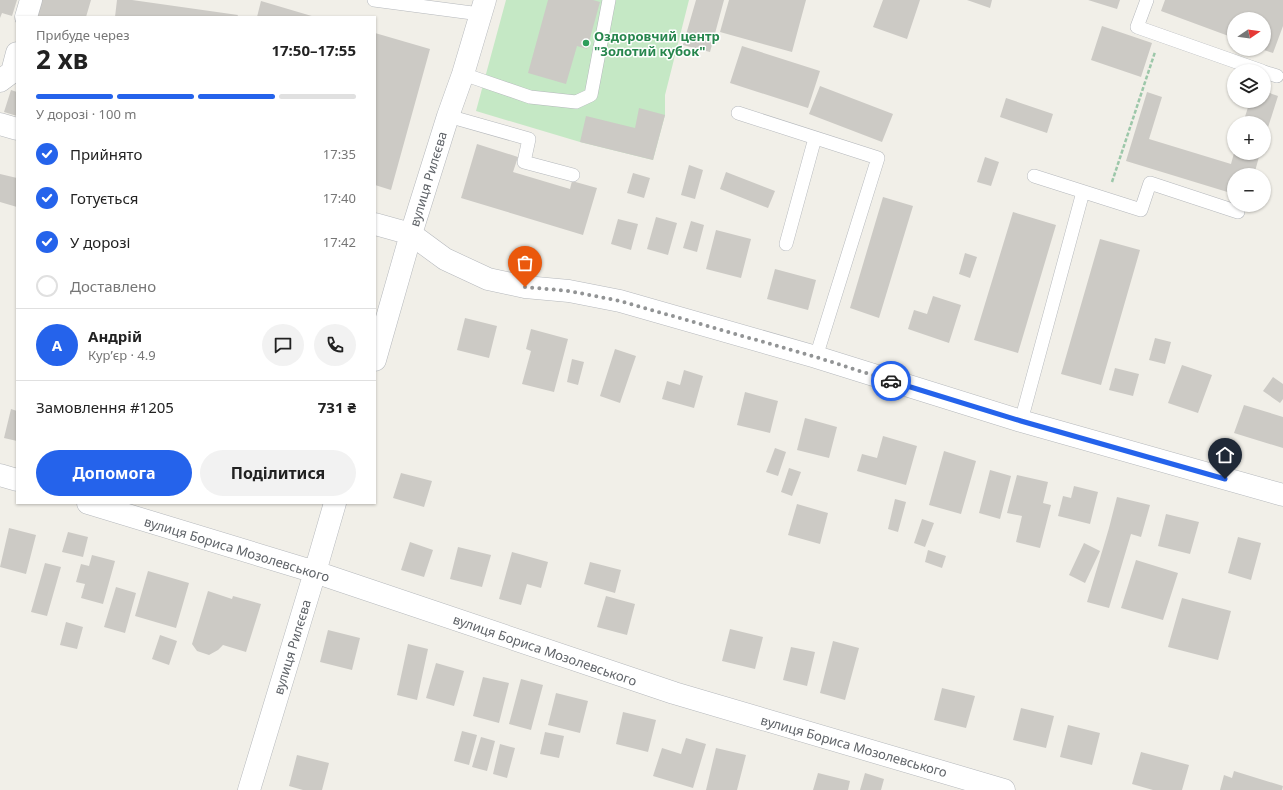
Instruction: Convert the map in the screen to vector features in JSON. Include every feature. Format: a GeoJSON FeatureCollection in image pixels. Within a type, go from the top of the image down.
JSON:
{"type":"FeatureCollection","features":[{"type":"Feature","properties":{"kind":"street"},"geometry":{"type":"LineString","coordinates":[[26,16],[31,0]]}},
{"type":"Feature","properties":{"kind":"street","name":"вулиця Рилєєва"},"geometry":{"type":"LineString","coordinates":[[376,356],[411,234],[483,7]]}},
{"type":"Feature","properties":{"kind":"street"},"geometry":{"type":"LineString","coordinates":[[0,124],[16,129]]}},
{"type":"Feature","properties":{"kind":"street"},"geometry":{"type":"LineString","coordinates":[[376,224],[411,234],[445,259],[488,279],[525,287],[569,291],[620,301],[816,357],[1021,421],[1283,495]]}},
{"type":"Feature","properties":{"kind":"street"},"geometry":{"type":"LineString","coordinates":[[0,475],[16,480]]}},
{"type":"Feature","properties":{"kind":"street","name":"вулиця Рилєєва"},"geometry":{"type":"LineString","coordinates":[[249,790],[335,504]]}},
{"type":"Feature","properties":{"kind":"street","name":"вулиця Бориса Мозолевського"},"geometry":{"type":"LineString","coordinates":[[99,505],[315,572],[674,693],[1004,790]]}},
{"type":"Feature","properties":{"kind":"lane"},"geometry":{"type":"LineString","coordinates":[[374,0],[483,7]]}},
{"type":"Feature","properties":{"kind":"lane"},"geometry":{"type":"LineString","coordinates":[[463,74],[530,97],[576,102],[591,95],[609,0]]}},
{"type":"Feature","properties":{"kind":"lane"},"geometry":{"type":"LineString","coordinates":[[1147,0],[1137,27],[1243,64]]}},
{"type":"Feature","properties":{"kind":"lane"},"geometry":{"type":"LineString","coordinates":[[1271,74],[1277,76]]}},
{"type":"Feature","properties":{"kind":"lane"},"geometry":{"type":"LineString","coordinates":[[738,113],[878,158],[816,357]]}},
{"type":"Feature","properties":{"kind":"lane"},"geometry":{"type":"LineString","coordinates":[[448,116],[529,139],[524,162],[573,175]]}},
{"type":"Feature","properties":{"kind":"lane"},"geometry":{"type":"LineString","coordinates":[[786,244],[815,138]]}},
{"type":"Feature","properties":{"kind":"lane"},"geometry":{"type":"LineString","coordinates":[[1034,176],[1141,210],[1150,183],[1227,208]]}},
{"type":"Feature","properties":{"kind":"lane"},"geometry":{"type":"LineString","coordinates":[[1021,421],[1083,192]]}},
{"type":"Feature","properties":{"kind":"path"},"geometry":{"type":"LineString","coordinates":[[1106,199],[1160,35]]}},
{"type":"Feature","properties":{"kind":"green space","name":"Оздоровчий центр \"Золотий кубок\""},"geometry":{"type":"Polygon","coordinates":[[[506,0],[689,0],[665,95],[665,115],[653,160],[580,142],[476,111],[506,0]]]}},
{"type":"Feature","properties":{"kind":"building"},"geometry":{"type":"Polygon","coordinates":[[[0,0],[17,0],[12,16],[2,13],[0,18],[0,0]]]}},
{"type":"Feature","properties":{"kind":"building"},"geometry":{"type":"Polygon","coordinates":[[[39,0],[91,0],[86,16],[35,16],[39,0]]]}},
{"type":"Feature","properties":{"kind":"building"},"geometry":{"type":"Polygon","coordinates":[[[117,0],[132,0],[238,15],[238,16],[115,16],[117,0]]]}},
{"type":"Feature","properties":{"kind":"building"},"geometry":{"type":"Polygon","coordinates":[[[548,0],[593,0],[600,2],[587,49],[577,46],[566,84],[528,73],[548,0]]]}},
{"type":"Feature","properties":{"kind":"building"},"geometry":{"type":"Polygon","coordinates":[[[696,0],[724,0],[710,52],[683,45],[696,0]]]}},
{"type":"Feature","properties":{"kind":"building"},"geometry":{"type":"Polygon","coordinates":[[[729,0],[806,0],[792,52],[720,32],[729,0]]]}},
{"type":"Feature","properties":{"kind":"building"},"geometry":{"type":"Polygon","coordinates":[[[883,0],[920,0],[907,39],[873,27],[883,0]]]}},
{"type":"Feature","properties":{"kind":"building"},"geometry":{"type":"Polygon","coordinates":[[[967,0],[992,0],[990,8],[967,0]]]}},
{"type":"Feature","properties":{"kind":"building"},"geometry":{"type":"Polygon","coordinates":[[[1088,0],[1120,0],[1117,9],[1088,0]]]}},
{"type":"Feature","properties":{"kind":"building"},"geometry":{"type":"Polygon","coordinates":[[[1165,0],[1283,0],[1283,26],[1273,53],[1271,52],[1271,12],[1227,12],[1227,35],[1161,11],[1165,0]]]}},
{"type":"Feature","properties":{"kind":"building"},"geometry":{"type":"Polygon","coordinates":[[[261,1],[312,16],[257,16],[261,1]]]}},
{"type":"Feature","properties":{"kind":"building"},"geometry":{"type":"Polygon","coordinates":[[[1102,26],[1152,43],[1141,77],[1091,60],[1102,26]]]}},
{"type":"Feature","properties":{"kind":"building"},"geometry":{"type":"Polygon","coordinates":[[[376,33],[430,49],[391,190],[376,185],[376,33]]]}},
{"type":"Feature","properties":{"kind":"building"},"geometry":{"type":"Polygon","coordinates":[[[742,46],[820,71],[808,108],[730,83],[742,46]]]}},
{"type":"Feature","properties":{"kind":"building"},"geometry":{"type":"Polygon","coordinates":[[[820,86],[893,114],[882,142],[809,114],[820,86]]]}},
{"type":"Feature","properties":{"kind":"building"},"geometry":{"type":"Polygon","coordinates":[[[11,90],[16,92],[16,116],[4,112],[11,90]]]}},
{"type":"Feature","properties":{"kind":"building"},"geometry":{"type":"Polygon","coordinates":[[[1147,92],[1162,97],[1149,139],[1231,164],[1232,160],[1258,160],[1256,168],[1227,168],[1227,192],[1126,161],[1147,92]]]}},
{"type":"Feature","properties":{"kind":"building"},"geometry":{"type":"Polygon","coordinates":[[[1271,94],[1278,96],[1271,118],[1271,116],[1245,116],[1248,108],[1271,108],[1271,94]]]}},
{"type":"Feature","properties":{"kind":"building"},"geometry":{"type":"Polygon","coordinates":[[[1006,98],[1053,114],[1047,133],[1000,117],[1006,98]]]}},
{"type":"Feature","properties":{"kind":"building"},"geometry":{"type":"Polygon","coordinates":[[[639,108],[665,115],[653,160],[580,142],[586,116],[635,128],[639,108]]]}},
{"type":"Feature","properties":{"kind":"building"},"geometry":{"type":"Polygon","coordinates":[[[477,144],[518,157],[513,172],[570,189],[572,181],[597,188],[583,235],[461,198],[477,144]]]}},
{"type":"Feature","properties":{"kind":"building"},"geometry":{"type":"Polygon","coordinates":[[[985,157],[999,162],[991,186],[977,182],[985,157]]]}},
{"type":"Feature","properties":{"kind":"building"},"geometry":{"type":"Polygon","coordinates":[[[689,165],[703,170],[695,199],[681,195],[689,165]]]}},
{"type":"Feature","properties":{"kind":"building"},"geometry":{"type":"Polygon","coordinates":[[[726,172],[775,191],[768,208],[720,189],[726,172]]]}},
{"type":"Feature","properties":{"kind":"building"},"geometry":{"type":"Polygon","coordinates":[[[633,173],[650,178],[644,198],[627,193],[633,173]]]}},
{"type":"Feature","properties":{"kind":"building"},"geometry":{"type":"Polygon","coordinates":[[[0,174],[16,178],[16,207],[0,202],[0,174]]]}},
{"type":"Feature","properties":{"kind":"building"},"geometry":{"type":"Polygon","coordinates":[[[883,197],[913,206],[879,318],[850,308],[883,197]]]}},
{"type":"Feature","properties":{"kind":"building"},"geometry":{"type":"Polygon","coordinates":[[[1013,212],[1056,225],[1018,353],[974,340],[1013,212]]]}},
{"type":"Feature","properties":{"kind":"building"},"geometry":{"type":"Polygon","coordinates":[[[656,217],[677,223],[668,255],[647,249],[656,217]]]}},
{"type":"Feature","properties":{"kind":"building"},"geometry":{"type":"Polygon","coordinates":[[[618,219],[638,224],[631,250],[611,244],[618,219]]]}},
{"type":"Feature","properties":{"kind":"building"},"geometry":{"type":"Polygon","coordinates":[[[691,221],[704,225],[697,252],[683,248],[691,221]]]}},
{"type":"Feature","properties":{"kind":"building"},"geometry":{"type":"Polygon","coordinates":[[[716,230],[751,239],[741,278],[706,269],[716,230]]]}},
{"type":"Feature","properties":{"kind":"building"},"geometry":{"type":"Polygon","coordinates":[[[1100,239],[1140,250],[1101,385],[1061,374],[1100,239]]]}},
{"type":"Feature","properties":{"kind":"building"},"geometry":{"type":"Polygon","coordinates":[[[965,253],[977,257],[970,278],[959,274],[965,253]]]}},
{"type":"Feature","properties":{"kind":"building"},"geometry":{"type":"Polygon","coordinates":[[[775,269],[816,280],[808,310],[767,299],[775,269]]]}},
{"type":"Feature","properties":{"kind":"building"},"geometry":{"type":"Polygon","coordinates":[[[933,296],[961,305],[949,343],[908,329],[914,310],[927,314],[933,296]]]}},
{"type":"Feature","properties":{"kind":"building"},"geometry":{"type":"Polygon","coordinates":[[[465,318],[497,326],[489,358],[457,350],[465,318]]]}},
{"type":"Feature","properties":{"kind":"building"},"geometry":{"type":"Polygon","coordinates":[[[531,329],[568,339],[554,392],[522,384],[531,351],[526,349],[531,329]]]}},
{"type":"Feature","properties":{"kind":"building"},"geometry":{"type":"Polygon","coordinates":[[[1155,338],[1171,342],[1165,364],[1149,360],[1155,338]]]}},
{"type":"Feature","properties":{"kind":"building"},"geometry":{"type":"Polygon","coordinates":[[[615,349],[636,356],[620,403],[600,396],[615,349]]]}},
{"type":"Feature","properties":{"kind":"building"},"geometry":{"type":"Polygon","coordinates":[[[572,359],[584,362],[578,385],[567,382],[572,359]]]}},
{"type":"Feature","properties":{"kind":"building"},"geometry":{"type":"Polygon","coordinates":[[[1182,365],[1212,375],[1198,413],[1168,403],[1182,365]]]}},
{"type":"Feature","properties":{"kind":"building"},"geometry":{"type":"Polygon","coordinates":[[[1115,368],[1139,374],[1133,396],[1109,390],[1115,368]]]}},
{"type":"Feature","properties":{"kind":"building"},"geometry":{"type":"Polygon","coordinates":[[[684,370],[703,376],[694,408],[662,399],[667,381],[680,385],[684,370]]]}},
{"type":"Feature","properties":{"kind":"building"},"geometry":{"type":"Polygon","coordinates":[[[1273,377],[1283,384],[1283,399],[1280,403],[1263,391],[1273,377]]]}},
{"type":"Feature","properties":{"kind":"building"},"geometry":{"type":"Polygon","coordinates":[[[745,392],[778,401],[770,433],[737,425],[745,392]]]}},
{"type":"Feature","properties":{"kind":"building"},"geometry":{"type":"Polygon","coordinates":[[[1244,405],[1283,417],[1283,448],[1234,433],[1244,405]]]}},
{"type":"Feature","properties":{"kind":"building"},"geometry":{"type":"Polygon","coordinates":[[[11,409],[16,411],[16,441],[4,438],[11,409]]]}},
{"type":"Feature","properties":{"kind":"building"},"geometry":{"type":"Polygon","coordinates":[[[805,418],[837,427],[829,458],[797,450],[805,418]]]}},
{"type":"Feature","properties":{"kind":"building"},"geometry":{"type":"Polygon","coordinates":[[[883,436],[917,446],[906,485],[857,471],[862,454],[877,458],[883,436]]]}},
{"type":"Feature","properties":{"kind":"building"},"geometry":{"type":"Polygon","coordinates":[[[775,448],[786,452],[778,476],[766,472],[775,448]]]}},
{"type":"Feature","properties":{"kind":"building"},"geometry":{"type":"Polygon","coordinates":[[[944,451],[976,461],[961,514],[929,505],[944,451]]]}},
{"type":"Feature","properties":{"kind":"building"},"geometry":{"type":"Polygon","coordinates":[[[789,468],[801,472],[792,496],[781,492],[789,468]]]}},
{"type":"Feature","properties":{"kind":"building"},"geometry":{"type":"Polygon","coordinates":[[[990,470],[1011,476],[1000,519],[979,513],[990,470]]]}},
{"type":"Feature","properties":{"kind":"building"},"geometry":{"type":"Polygon","coordinates":[[[401,473],[432,481],[424,507],[393,498],[401,473]]]}},
{"type":"Feature","properties":{"kind":"building"},"geometry":{"type":"Polygon","coordinates":[[[1017,475],[1048,482],[1043,503],[1051,505],[1040,548],[1016,542],[1022,516],[1007,513],[1017,475]]]}},
{"type":"Feature","properties":{"kind":"building"},"geometry":{"type":"Polygon","coordinates":[[[1074,486],[1098,492],[1090,524],[1058,516],[1063,496],[1071,498],[1074,486]]]}},
{"type":"Feature","properties":{"kind":"building"},"geometry":{"type":"Polygon","coordinates":[[[1117,497],[1150,505],[1141,537],[1131,534],[1109,608],[1087,602],[1117,497]]]}},
{"type":"Feature","properties":{"kind":"building"},"geometry":{"type":"Polygon","coordinates":[[[895,499],[906,502],[898,532],[888,529],[895,499]]]}},
{"type":"Feature","properties":{"kind":"building"},"geometry":{"type":"Polygon","coordinates":[[[797,504],[828,513],[820,544],[788,535],[797,504]]]}},
{"type":"Feature","properties":{"kind":"building"},"geometry":{"type":"Polygon","coordinates":[[[1166,514],[1199,522],[1190,554],[1158,546],[1166,514]]]}},
{"type":"Feature","properties":{"kind":"building"},"geometry":{"type":"Polygon","coordinates":[[[922,519],[934,523],[925,547],[914,543],[922,519]]]}},
{"type":"Feature","properties":{"kind":"building"},"geometry":{"type":"Polygon","coordinates":[[[9,528],[36,535],[26,574],[0,567],[9,528]]]}},
{"type":"Feature","properties":{"kind":"building"},"geometry":{"type":"Polygon","coordinates":[[[68,532],[88,537],[83,557],[62,552],[68,532]]]}},
{"type":"Feature","properties":{"kind":"building"},"geometry":{"type":"Polygon","coordinates":[[[1238,537],[1261,543],[1251,580],[1228,573],[1238,537]]]}},
{"type":"Feature","properties":{"kind":"building"},"geometry":{"type":"Polygon","coordinates":[[[410,542],[433,550],[424,577],[401,570],[410,542]]]}},
{"type":"Feature","properties":{"kind":"building"},"geometry":{"type":"Polygon","coordinates":[[[1084,543],[1100,551],[1085,583],[1069,575],[1084,543]]]}},
{"type":"Feature","properties":{"kind":"building"},"geometry":{"type":"Polygon","coordinates":[[[458,547],[491,555],[482,587],[450,579],[458,547]]]}},
{"type":"Feature","properties":{"kind":"building"},"geometry":{"type":"Polygon","coordinates":[[[928,550],[946,556],[942,568],[925,562],[928,550]]]}},
{"type":"Feature","properties":{"kind":"building"},"geometry":{"type":"Polygon","coordinates":[[[512,552],[548,562],[541,588],[527,584],[521,605],[499,599],[512,552]]]}},
{"type":"Feature","properties":{"kind":"building"},"geometry":{"type":"Polygon","coordinates":[[[92,555],[115,561],[103,604],[81,598],[85,584],[76,582],[81,564],[89,566],[92,555]]]}},
{"type":"Feature","properties":{"kind":"building"},"geometry":{"type":"Polygon","coordinates":[[[1136,560],[1178,573],[1163,620],[1121,608],[1136,560]]]}},
{"type":"Feature","properties":{"kind":"building"},"geometry":{"type":"Polygon","coordinates":[[[590,562],[621,570],[615,593],[584,584],[590,562]]]}},
{"type":"Feature","properties":{"kind":"building"},"geometry":{"type":"Polygon","coordinates":[[[45,563],[61,567],[47,616],[31,612],[45,563]]]}},
{"type":"Feature","properties":{"kind":"building"},"geometry":{"type":"Polygon","coordinates":[[[148,571],[189,583],[176,628],[135,616],[148,571]]]}},
{"type":"Feature","properties":{"kind":"building"},"geometry":{"type":"Polygon","coordinates":[[[116,587],[136,593],[125,633],[104,627],[116,587]]]}},
{"type":"Feature","properties":{"kind":"building"},"geometry":{"type":"Polygon","coordinates":[[[208,591],[232,599],[233,596],[261,604],[246,652],[223,645],[209,655],[197,651],[192,644],[208,591]]]}},
{"type":"Feature","properties":{"kind":"building"},"geometry":{"type":"Polygon","coordinates":[[[606,596],[635,604],[627,635],[597,627],[606,596]]]}},
{"type":"Feature","properties":{"kind":"building"},"geometry":{"type":"Polygon","coordinates":[[[1182,598],[1231,611],[1218,660],[1168,647],[1182,598]]]}},
{"type":"Feature","properties":{"kind":"building"},"geometry":{"type":"Polygon","coordinates":[[[66,622],[83,627],[77,649],[60,645],[66,622]]]}},
{"type":"Feature","properties":{"kind":"building"},"geometry":{"type":"Polygon","coordinates":[[[730,629],[763,637],[755,669],[722,661],[730,629]]]}},
{"type":"Feature","properties":{"kind":"building"},"geometry":{"type":"Polygon","coordinates":[[[328,630],[360,638],[352,670],[320,662],[328,630]]]}},
{"type":"Feature","properties":{"kind":"building"},"geometry":{"type":"Polygon","coordinates":[[[160,635],[177,641],[169,665],[152,659],[160,635]]]}},
{"type":"Feature","properties":{"kind":"building"},"geometry":{"type":"Polygon","coordinates":[[[833,641],[859,648],[845,700],[820,693],[833,641]]]}},
{"type":"Feature","properties":{"kind":"building"},"geometry":{"type":"Polygon","coordinates":[[[408,644],[428,649],[417,700],[397,695],[408,644]]]}},
{"type":"Feature","properties":{"kind":"building"},"geometry":{"type":"Polygon","coordinates":[[[791,647],[815,652],[807,686],[783,680],[791,647]]]}},
{"type":"Feature","properties":{"kind":"building"},"geometry":{"type":"Polygon","coordinates":[[[436,663],[464,671],[454,706],[426,698],[436,663]]]}},
{"type":"Feature","properties":{"kind":"building"},"geometry":{"type":"Polygon","coordinates":[[[483,677],[509,683],[499,723],[473,716],[483,677]]]}},
{"type":"Feature","properties":{"kind":"building"},"geometry":{"type":"Polygon","coordinates":[[[521,679],[543,685],[531,730],[509,724],[521,679]]]}},
{"type":"Feature","properties":{"kind":"building"},"geometry":{"type":"Polygon","coordinates":[[[942,688],[975,696],[966,728],[934,720],[942,688]]]}},
{"type":"Feature","properties":{"kind":"building"},"geometry":{"type":"Polygon","coordinates":[[[556,693],[588,701],[580,733],[548,725],[556,693]]]}},
{"type":"Feature","properties":{"kind":"building"},"geometry":{"type":"Polygon","coordinates":[[[1021,708],[1054,716],[1046,748],[1013,740],[1021,708]]]}},
{"type":"Feature","properties":{"kind":"building"},"geometry":{"type":"Polygon","coordinates":[[[623,712],[656,720],[648,752],[616,744],[623,712]]]}},
{"type":"Feature","properties":{"kind":"building"},"geometry":{"type":"Polygon","coordinates":[[[1068,725],[1100,733],[1092,765],[1060,757],[1068,725]]]}},
{"type":"Feature","properties":{"kind":"building"},"geometry":{"type":"Polygon","coordinates":[[[462,731],[477,735],[469,765],[454,761],[462,731]]]}},
{"type":"Feature","properties":{"kind":"building"},"geometry":{"type":"Polygon","coordinates":[[[545,732],[564,736],[559,758],[540,754],[545,732]]]}},
{"type":"Feature","properties":{"kind":"building"},"geometry":{"type":"Polygon","coordinates":[[[481,737],[495,741],[487,771],[472,767],[481,737]]]}},
{"type":"Feature","properties":{"kind":"building"},"geometry":{"type":"Polygon","coordinates":[[[686,738],[706,744],[693,788],[653,776],[662,748],[681,754],[686,738]]]}},
{"type":"Feature","properties":{"kind":"building"},"geometry":{"type":"Polygon","coordinates":[[[500,744],[515,748],[507,778],[493,774],[500,744]]]}},
{"type":"Feature","properties":{"kind":"building"},"geometry":{"type":"Polygon","coordinates":[[[716,748],[746,755],[737,790],[706,790],[716,748]]]}},
{"type":"Feature","properties":{"kind":"building"},"geometry":{"type":"Polygon","coordinates":[[[1141,752],[1189,765],[1182,790],[1153,790],[1132,784],[1141,752]]]}},
{"type":"Feature","properties":{"kind":"building"},"geometry":{"type":"Polygon","coordinates":[[[297,755],[329,763],[322,790],[303,790],[289,786],[297,755]]]}},
{"type":"Feature","properties":{"kind":"building"},"geometry":{"type":"Polygon","coordinates":[[[1234,771],[1283,786],[1282,790],[1220,790],[1224,775],[1232,778],[1234,771]]]}},
{"type":"Feature","properties":{"kind":"building"},"geometry":{"type":"Polygon","coordinates":[[[818,773],[850,781],[848,790],[813,790],[818,773]]]}},
{"type":"Feature","properties":{"kind":"building"},"geometry":{"type":"Polygon","coordinates":[[[865,773],[884,779],[881,790],[860,790],[865,773]]]}},
{"type":"Feature","properties":{"kind":"way so far"},"geometry":{"type":"LineString","coordinates":[[525,287],[569,291],[620,301],[816,357],[891,381]]}},
{"type":"Feature","properties":{"kind":"place","name":"Оздоровчий центр \"Золотий кубок\""},"geometry":{"type":"Point","coordinates":[586,43]}},
{"type":"Feature","properties":{"kind":"route"},"geometry":{"type":"LineString","coordinates":[[891,381],[1021,421],[1225,479]]}}]}
